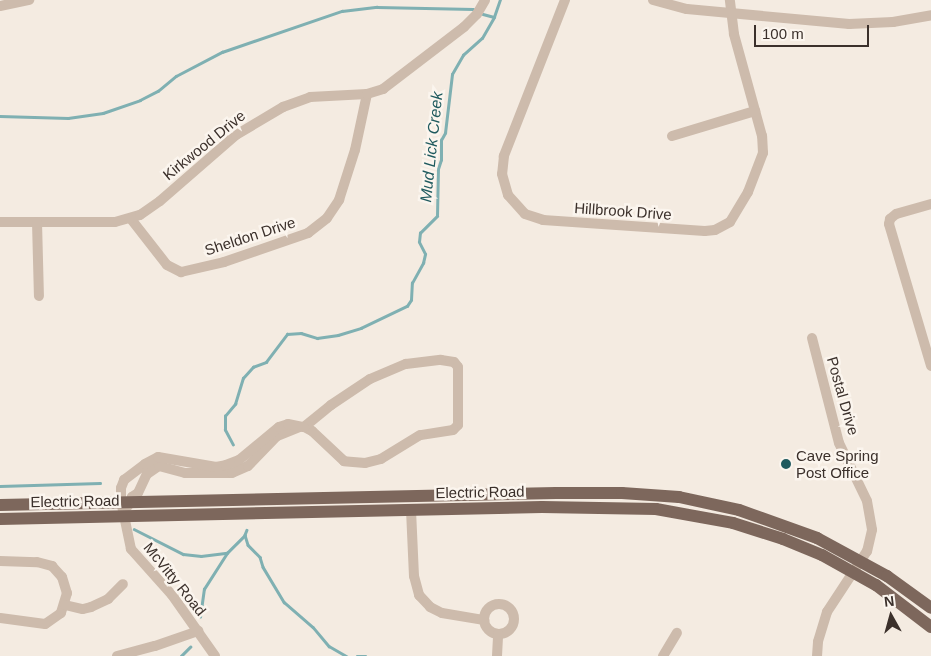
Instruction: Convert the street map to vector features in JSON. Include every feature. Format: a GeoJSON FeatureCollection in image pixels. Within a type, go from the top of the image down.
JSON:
{"type":"FeatureCollection","features":[{"type":"Feature","properties":{"kind":"main road","name":"Electric Road"},"geometry":{"type":"LineString","coordinates":[[0,505],[556,493],[652,494],[704,502],[764,517],[817,538],[861,560],[931,608]]}},
{"type":"Feature","properties":{"kind":"main road","name":"Electric Road"},"geometry":{"type":"LineString","coordinates":[[0,519],[624,507],[682,512],[733,523],[769,534],[822,555],[854,572],[897,600],[931,627]]}},
{"type":"Feature","properties":{"kind":"street"},"geometry":{"type":"LineString","coordinates":[[0,6],[29,0]]}},
{"type":"Feature","properties":{"kind":"street","name":"Kirkwood Drive"},"geometry":{"type":"LineString","coordinates":[[0,222],[115,222],[131,219],[154,205],[236,135],[283,107],[310,97],[367,94],[383,89],[464,27],[477,14],[485,0]]}},
{"type":"Feature","properties":{"kind":"street","name":"Hillbrook Drive"},"geometry":{"type":"LineString","coordinates":[[565,0],[503,161],[502,174],[508,195],[525,214],[558,222],[706,231],[730,222],[748,192],[762,162],[764,144],[734,34],[730,0]]}},
{"type":"Feature","properties":{"kind":"street"},"geometry":{"type":"LineString","coordinates":[[653,0],[688,9],[849,24],[893,22],[931,15]]}},
{"type":"Feature","properties":{"kind":"street","name":"Sheldon Drive"},"geometry":{"type":"LineString","coordinates":[[131,219],[167,265],[181,272],[224,262],[308,233],[327,218],[339,200],[355,150],[367,94]]}},
{"type":"Feature","properties":{"kind":"street"},"geometry":{"type":"LineString","coordinates":[[672,136],[755,111]]}},
{"type":"Feature","properties":{"kind":"street"},"geometry":{"type":"LineString","coordinates":[[931,204],[896,214],[889,224],[931,366]]}},
{"type":"Feature","properties":{"kind":"street"},"geometry":{"type":"LineString","coordinates":[[37,222],[39,296]]}},
{"type":"Feature","properties":{"kind":"street","name":"Postal Drive"},"geometry":{"type":"LineString","coordinates":[[812,338],[840,443],[870,513],[872,530],[870,540],[861,560],[827,612],[818,642],[818,656]]}},
{"type":"Feature","properties":{"kind":"street"},"geometry":{"type":"LineString","coordinates":[[124,516],[126,501],[121,488],[124,480],[144,464],[158,457],[216,467],[226,465],[238,460],[279,426],[288,424],[304,428],[344,460],[365,463],[381,459],[420,435],[450,432],[456,428],[458,367],[454,362],[441,360],[406,364],[387,370],[349,392],[304,428],[298,427],[276,436],[248,466],[232,472],[185,473],[159,466],[147,474],[138,493],[126,501]]}},
{"type":"Feature","properties":{"kind":"street"},"geometry":{"type":"LineString","coordinates":[[411,510],[414,576],[419,595],[436,611],[484,620]]}},
{"type":"Feature","properties":{"kind":"street","name":"McVitty Road"},"geometry":{"type":"LineString","coordinates":[[124,516],[131,549],[172,595],[215,656]]}},
{"type":"Feature","properties":{"kind":"street"},"geometry":{"type":"LineString","coordinates":[[0,561],[37,562],[52,566],[62,576],[66,586],[65,605],[55,619],[44,624],[0,618]]}},
{"type":"Feature","properties":{"kind":"street"},"geometry":{"type":"LineString","coordinates":[[65,605],[83,609],[91,608],[108,599],[123,584]]}},
{"type":"Feature","properties":{"kind":"street"},"geometry":{"type":"LineString","coordinates":[[500,604],[509,608],[514,616],[512,627],[498,634],[489,630],[484,620],[487,610],[492,606],[500,604]]}},
{"type":"Feature","properties":{"kind":"street"},"geometry":{"type":"LineString","coordinates":[[117,656],[155,646],[198,631]]}},
{"type":"Feature","properties":{"kind":"street"},"geometry":{"type":"LineString","coordinates":[[663,656],[678,633]]}},
{"type":"Feature","properties":{"kind":"street"},"geometry":{"type":"LineString","coordinates":[[497,656],[498,634]]}},
{"type":"Feature","properties":{"kind":"waterway","name":"Mud Lick Creek"},"geometry":{"type":"LineString","coordinates":[[233,445],[225,430],[225,416],[235,404],[243,378],[253,367],[266,362],[287,334],[301,333],[317,338],[338,335],[361,328],[407,306],[411,300],[412,283],[423,263],[425,254],[419,242],[420,233],[437,216],[441,140],[445,133],[452,74],[463,55],[482,38],[494,17],[500,0]]}},
{"type":"Feature","properties":{"kind":"waterway"},"geometry":{"type":"LineString","coordinates":[[0,116],[68,118],[103,113],[140,100],[158,91],[176,76],[222,52],[342,11],[377,7],[473,9]]}},
{"type":"Feature","properties":{"kind":"waterway"},"geometry":{"type":"LineString","coordinates":[[483,14],[494,17]]}},
{"type":"Feature","properties":{"kind":"waterway"},"geometry":{"type":"LineString","coordinates":[[0,486],[100,483]]}},
{"type":"Feature","properties":{"kind":"waterway"},"geometry":{"type":"LineString","coordinates":[[134,529],[183,554],[201,556],[227,553]]}},
{"type":"Feature","properties":{"kind":"waterway","name":"Mud Lick Creek"},"geometry":{"type":"LineString","coordinates":[[247,530],[245,535],[248,545],[260,557],[263,567],[284,602],[313,627],[329,646],[346,656]]}},
{"type":"Feature","properties":{"kind":"waterway"},"geometry":{"type":"LineString","coordinates":[[200,617],[204,589],[227,553],[245,535]]}},
{"type":"Feature","properties":{"kind":"waterway"},"geometry":{"type":"LineString","coordinates":[[181,656],[190,647]]}},
{"type":"Feature","properties":{"kind":"waterway","name":"Mud Lick Creek"},"geometry":{"type":"LineString","coordinates":[[357,656],[366,656]]}},
{"type":"Feature","properties":{"kind":"place","name":"Cave Spring Post Office"},"geometry":{"type":"Point","coordinates":[786,464]}}]}
